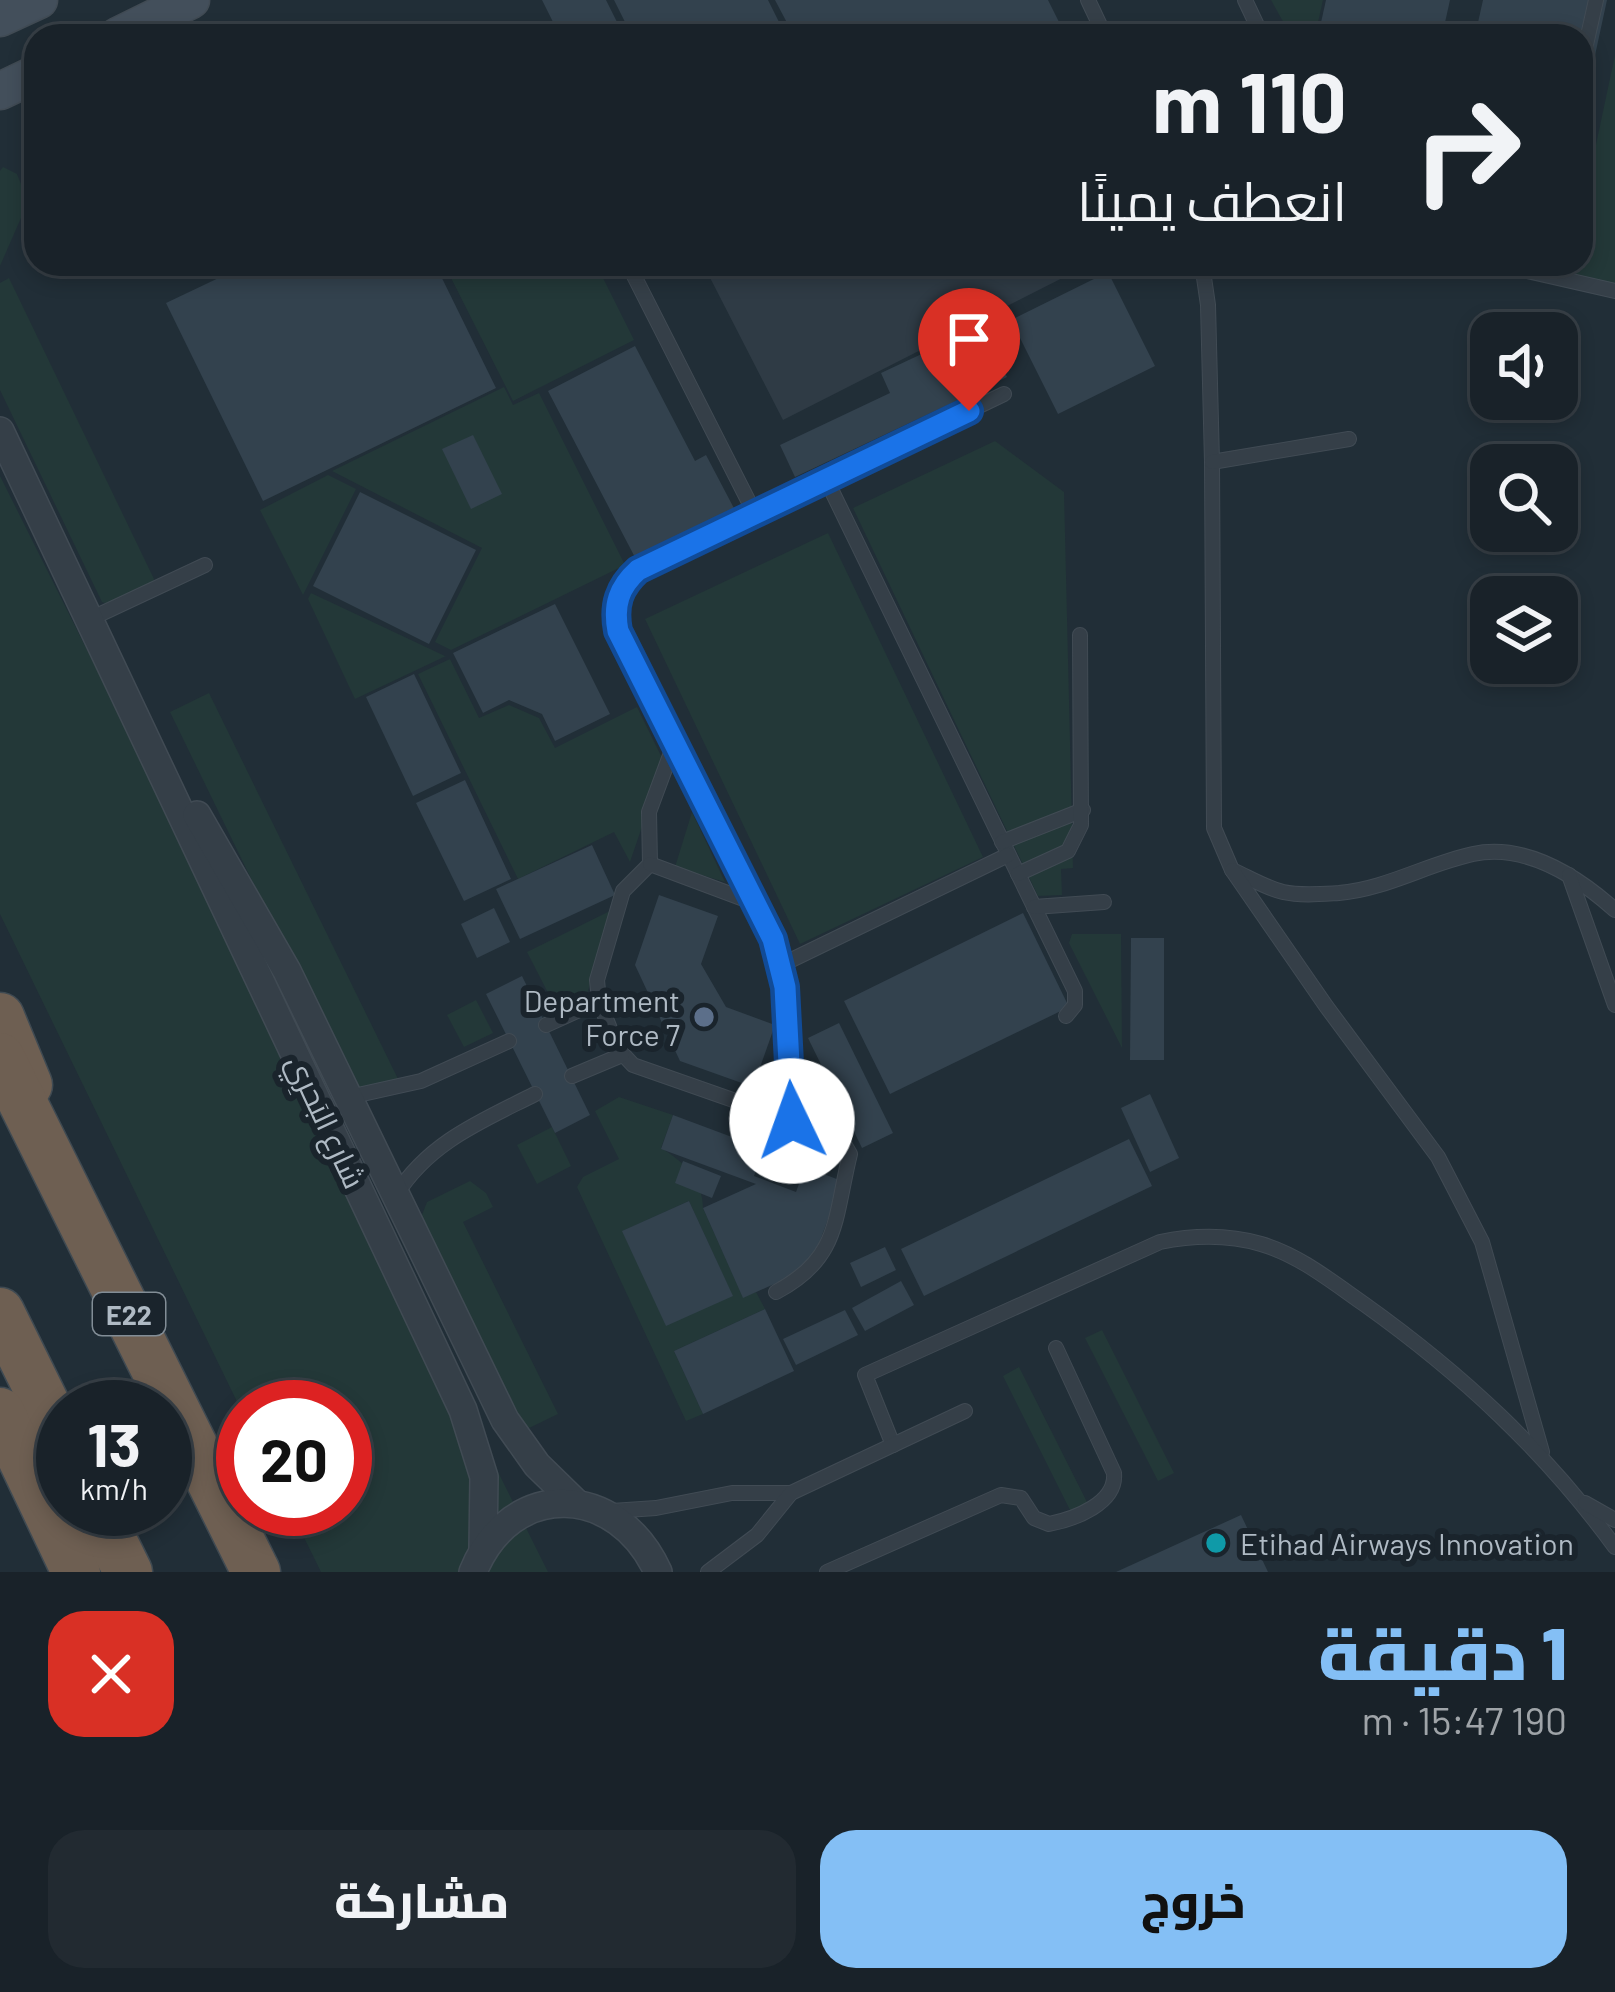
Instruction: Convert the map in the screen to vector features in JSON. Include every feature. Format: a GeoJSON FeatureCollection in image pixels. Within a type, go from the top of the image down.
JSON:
{"type":"FeatureCollection","features":[{"type":"Feature","properties":{"kind":"highway"},"geometry":{"type":"LineString","coordinates":[[0,1017],[100,1256]]}},
{"type":"Feature","properties":{"kind":"highway","name":"E22"},"geometry":{"type":"LineString","coordinates":[[0,1057],[256,1572]]}},
{"type":"Feature","properties":{"kind":"highway"},"geometry":{"type":"LineString","coordinates":[[0,1312],[36,1385]]}},
{"type":"Feature","properties":{"kind":"highway"},"geometry":{"type":"LineString","coordinates":[[0,1412],[76,1572]]}},
{"type":"Feature","properties":{"kind":"highway"},"geometry":{"type":"LineString","coordinates":[[110,1536],[128,1572]]}},
{"type":"Feature","properties":{"kind":"main road"},"geometry":{"type":"LineString","coordinates":[[0,18],[39,0]]}},
{"type":"Feature","properties":{"kind":"main road"},"geometry":{"type":"LineString","coordinates":[[142,24],[191,0]]}},
{"type":"Feature","properties":{"kind":"street","name":"شارع البَحرِي"},"geometry":{"type":"LineString","coordinates":[[0,431],[464,1410],[484,1478],[478,1560]]}},
{"type":"Feature","properties":{"kind":"street","name":"شارع البَحرِي"},"geometry":{"type":"LineString","coordinates":[[130,703],[250,903],[505,1420],[537,1465],[576,1503]]}},
{"type":"Feature","properties":{"kind":"street"},"geometry":{"type":"LineString","coordinates":[[478,1560],[500,1527],[523,1512],[548,1504],[576,1503],[605,1511],[629,1526],[658,1572]]}},
{"type":"Feature","properties":{"kind":"lane"},"geometry":{"type":"LineString","coordinates":[[634,276],[755,514]]}},
{"type":"Feature","properties":{"kind":"lane"},"geometry":{"type":"LineString","coordinates":[[1204,276],[1212,462],[1214,828],[1232,869],[1438,1157],[1482,1242],[1543,1457]]}},
{"type":"Feature","properties":{"kind":"lane"},"geometry":{"type":"LineString","coordinates":[[1563,276],[1615,291]]}},
{"type":"Feature","properties":{"kind":"lane"},"geometry":{"type":"LineString","coordinates":[[792,1121],[781,965],[757,904],[618,631],[617,599],[638,570],[1004,394]]}},
{"type":"Feature","properties":{"kind":"lane"},"geometry":{"type":"LineString","coordinates":[[1212,462],[1349,439]]}},
{"type":"Feature","properties":{"kind":"lane"},"geometry":{"type":"LineString","coordinates":[[826,479],[1075,992],[1075,1006],[1066,1016]]}},
{"type":"Feature","properties":{"kind":"lane"},"geometry":{"type":"LineString","coordinates":[[90,619],[205,565]]}},
{"type":"Feature","properties":{"kind":"lane"},"geometry":{"type":"LineString","coordinates":[[1018,874],[1068,851],[1077,839],[1083,810],[1080,635]]}},
{"type":"Feature","properties":{"kind":"lane"},"geometry":{"type":"LineString","coordinates":[[675,742],[649,812],[650,864],[619,899],[597,980],[599,1001],[622,1055],[639,1068],[837,1137],[850,1154],[830,1240],[820,1260],[804,1277],[776,1292]]}},
{"type":"Feature","properties":{"kind":"lane"},"geometry":{"type":"LineString","coordinates":[[781,965],[1083,810]]}},
{"type":"Feature","properties":{"kind":"lane"},"geometry":{"type":"LineString","coordinates":[[1232,869],[1283,892],[1320,895],[1361,891],[1476,853],[1512,855],[1543,862],[1569,875],[1615,910]]}},
{"type":"Feature","properties":{"kind":"lane"},"geometry":{"type":"LineString","coordinates":[[650,864],[757,904]]}},
{"type":"Feature","properties":{"kind":"lane"},"geometry":{"type":"LineString","coordinates":[[1569,875],[1615,1005]]}},
{"type":"Feature","properties":{"kind":"lane"},"geometry":{"type":"LineString","coordinates":[[1034,907],[1104,902]]}},
{"type":"Feature","properties":{"kind":"lane"},"geometry":{"type":"LineString","coordinates":[[546,1024],[599,1001]]}},
{"type":"Feature","properties":{"kind":"lane"},"geometry":{"type":"LineString","coordinates":[[349,1097],[421,1081],[509,1041]]}},
{"type":"Feature","properties":{"kind":"lane"},"geometry":{"type":"LineString","coordinates":[[572,1076],[622,1055]]}},
{"type":"Feature","properties":{"kind":"lane"},"geometry":{"type":"LineString","coordinates":[[396,1195],[410,1173],[448,1139],[535,1094]]}},
{"type":"Feature","properties":{"kind":"lane"},"geometry":{"type":"LineString","coordinates":[[893,1445],[865,1375],[1160,1242],[1211,1236],[1262,1244],[1309,1266],[1462,1377],[1543,1457],[1615,1547]]}},
{"type":"Feature","properties":{"kind":"lane"},"geometry":{"type":"LineString","coordinates":[[826,1572],[1001,1496],[1021,1498],[1034,1518],[1049,1524],[1106,1499],[1114,1488],[1114,1473],[1056,1348]]}},
{"type":"Feature","properties":{"kind":"lane"},"geometry":{"type":"LineString","coordinates":[[708,1572],[757,1535],[791,1493],[964,1411]]}},
{"type":"Feature","properties":{"kind":"lane"},"geometry":{"type":"LineString","coordinates":[[605,1511],[656,1508],[732,1492],[791,1493]]}},
{"type":"Feature","properties":{"kind":"lane"},"geometry":{"type":"LineString","coordinates":[[1580,1500],[1615,1520]]}},
{"type":"Feature","properties":{"kind":"shaded area"},"geometry":{"type":"Polygon","coordinates":[[[709,276],[1066,276],[783,420],[709,276]]]}},
{"type":"Feature","properties":{"kind":"green space"},"geometry":{"type":"Polygon","coordinates":[[[1271,0],[1323,0],[1318,24],[1284,24],[1271,0]]]}},
{"type":"Feature","properties":{"kind":"green space"},"geometry":{"type":"Polygon","coordinates":[[[1615,55],[1615,292],[1567,281],[1568,276],[1593,276],[1593,159],[1615,55]]]}},
{"type":"Feature","properties":{"kind":"green space"},"geometry":{"type":"Polygon","coordinates":[[[3,167],[17,174],[24,211],[0,266],[3,167]]]}},
{"type":"Feature","properties":{"kind":"green space"},"geometry":{"type":"Polygon","coordinates":[[[450,276],[602,276],[634,340],[513,401],[450,276]]]}},
{"type":"Feature","properties":{"kind":"green space"},"geometry":{"type":"Polygon","coordinates":[[[9,278],[154,579],[147,596],[122,609],[102,602],[0,390],[0,283],[9,278]]]}},
{"type":"Feature","properties":{"kind":"green space"},"geometry":{"type":"Polygon","coordinates":[[[504,387],[513,405],[539,393],[625,565],[451,650],[435,642],[482,548],[332,471],[504,387]]]}},
{"type":"Feature","properties":{"kind":"green space"},"geometry":{"type":"Polygon","coordinates":[[[995,441],[1064,492],[1073,868],[1061,869],[1062,895],[1038,896],[853,508],[995,441]]]}},
{"type":"Feature","properties":{"kind":"green space"},"geometry":{"type":"Polygon","coordinates":[[[328,475],[356,489],[303,595],[260,510],[328,475]]]}},
{"type":"Feature","properties":{"kind":"green space"},"geometry":{"type":"Polygon","coordinates":[[[0,476],[548,1572],[321,1572],[303,1536],[372,1536],[372,1380],[226,1380],[0,914],[0,476]]]}},
{"type":"Feature","properties":{"kind":"green space"},"geometry":{"type":"Polygon","coordinates":[[[828,533],[983,857],[800,944],[645,619],[828,533]]]}},
{"type":"Feature","properties":{"kind":"green space"},"geometry":{"type":"Polygon","coordinates":[[[311,593],[446,656],[355,699],[308,599],[311,593]]]}},
{"type":"Feature","properties":{"kind":"green space"},"geometry":{"type":"Polygon","coordinates":[[[450,659],[479,718],[509,705],[539,718],[555,748],[637,707],[664,762],[630,862],[614,832],[518,879],[418,674],[450,659]]]}},
{"type":"Feature","properties":{"kind":"green space"},"geometry":{"type":"Polygon","coordinates":[[[209,693],[400,1083],[374,1095],[352,1086],[170,712],[209,693]]]}},
{"type":"Feature","properties":{"kind":"green space"},"geometry":{"type":"Polygon","coordinates":[[[692,812],[725,882],[675,867],[692,812]]]}},
{"type":"Feature","properties":{"kind":"green space"},"geometry":{"type":"Polygon","coordinates":[[[612,910],[582,1011],[562,1020],[527,952],[612,910]]]}},
{"type":"Feature","properties":{"kind":"green space"},"geometry":{"type":"Polygon","coordinates":[[[1072,934],[1121,934],[1122,1048],[1069,943],[1072,934]]]}},
{"type":"Feature","properties":{"kind":"green space"},"geometry":{"type":"Polygon","coordinates":[[[476,1000],[493,1033],[464,1047],[447,1015],[476,1000]]]}},
{"type":"Feature","properties":{"kind":"green space"},"geometry":{"type":"Polygon","coordinates":[[[619,1097],[673,1115],[661,1148],[696,1180],[703,1208],[743,1297],[756,1292],[765,1309],[674,1351],[703,1414],[686,1421],[577,1187],[583,1177],[619,1159],[595,1111],[619,1097]],[[689,1201],[623,1231],[732,1295],[689,1201]]]}},
{"type":"Feature","properties":{"kind":"green space"},"geometry":{"type":"Polygon","coordinates":[[[552,1127],[571,1166],[537,1184],[517,1145],[552,1127]]]}},
{"type":"Feature","properties":{"kind":"green space"},"geometry":{"type":"Polygon","coordinates":[[[470,1181],[486,1193],[493,1207],[463,1222],[558,1414],[523,1431],[420,1220],[427,1202],[470,1181]]]}},
{"type":"Feature","properties":{"kind":"green space"},"geometry":{"type":"Polygon","coordinates":[[[1102,1330],[1174,1473],[1158,1481],[1085,1338],[1102,1330]]]}},
{"type":"Feature","properties":{"kind":"green space"},"geometry":{"type":"Polygon","coordinates":[[[1019,1367],[1091,1510],[1074,1518],[1003,1376],[1019,1367]]]}},
{"type":"Feature","properties":{"kind":"building"},"geometry":{"type":"Polygon","coordinates":[[[542,0],[606,0],[618,24],[554,24],[542,0]]]}},
{"type":"Feature","properties":{"kind":"building"},"geometry":{"type":"Polygon","coordinates":[[[614,0],[768,0],[780,24],[626,24],[614,0]]]}},
{"type":"Feature","properties":{"kind":"building"},"geometry":{"type":"Polygon","coordinates":[[[775,0],[1048,0],[1060,24],[788,24],[775,0]]]}},
{"type":"Feature","properties":{"kind":"building"},"geometry":{"type":"Polygon","coordinates":[[[1326,0],[1450,0],[1445,24],[1321,24],[1326,0]]]}},
{"type":"Feature","properties":{"kind":"building"},"geometry":{"type":"Polygon","coordinates":[[[1483,0],[1607,0],[1593,65],[1593,24],[1478,24],[1483,0]]]}},
{"type":"Feature","properties":{"kind":"building"},"geometry":{"type":"Polygon","coordinates":[[[223,276],[441,276],[496,388],[263,501],[166,303],[223,276]]]}},
{"type":"Feature","properties":{"kind":"building"},"geometry":{"type":"Polygon","coordinates":[[[1100,276],[1110,276],[1155,366],[1058,414],[1011,320],[1100,276]]]}},
{"type":"Feature","properties":{"kind":"building"},"geometry":{"type":"Polygon","coordinates":[[[958,337],[969,360],[993,349],[1007,377],[795,477],[780,445],[890,393],[881,373],[958,337]]]}},
{"type":"Feature","properties":{"kind":"building"},"geometry":{"type":"Polygon","coordinates":[[[635,346],[695,461],[706,455],[737,514],[639,565],[548,391],[635,346]]]}},
{"type":"Feature","properties":{"kind":"building"},"geometry":{"type":"Polygon","coordinates":[[[473,435],[502,494],[471,509],[442,449],[473,435]]]}},
{"type":"Feature","properties":{"kind":"building"},"geometry":{"type":"Polygon","coordinates":[[[360,492],[476,550],[429,644],[313,586],[360,492]]]}},
{"type":"Feature","properties":{"kind":"building"},"geometry":{"type":"Polygon","coordinates":[[[555,604],[610,714],[555,741],[542,714],[509,700],[483,713],[453,653],[555,604]]]}},
{"type":"Feature","properties":{"kind":"building"},"geometry":{"type":"Polygon","coordinates":[[[414,674],[461,773],[413,796],[366,697],[414,674]]]}},
{"type":"Feature","properties":{"kind":"building"},"geometry":{"type":"Polygon","coordinates":[[[465,780],[511,879],[464,901],[416,803],[465,780]]]}},
{"type":"Feature","properties":{"kind":"building"},"geometry":{"type":"Polygon","coordinates":[[[592,845],[615,895],[520,939],[496,889],[592,845]]]}},
{"type":"Feature","properties":{"kind":"building"},"geometry":{"type":"Polygon","coordinates":[[[659,895],[718,916],[701,964],[726,1007],[775,1025],[753,1087],[680,1061],[635,965],[659,895]]]}},
{"type":"Feature","properties":{"kind":"building"},"geometry":{"type":"Polygon","coordinates":[[[494,908],[510,942],[477,958],[461,924],[494,908]]]}},
{"type":"Feature","properties":{"kind":"building"},"geometry":{"type":"Polygon","coordinates":[[[1023,913],[1069,1007],[890,1094],[844,1001],[1023,913]]]}},
{"type":"Feature","properties":{"kind":"building"},"geometry":{"type":"Polygon","coordinates":[[[1131,938],[1164,938],[1164,1060],[1130,1060],[1131,938]]]}},
{"type":"Feature","properties":{"kind":"building"},"geometry":{"type":"Polygon","coordinates":[[[522,976],[590,1115],[555,1133],[486,994],[522,976]]]}},
{"type":"Feature","properties":{"kind":"building"},"geometry":{"type":"Polygon","coordinates":[[[839,1023],[893,1133],[862,1148],[808,1038],[839,1023]]]}},
{"type":"Feature","properties":{"kind":"building"},"geometry":{"type":"Polygon","coordinates":[[[1150,1094],[1179,1158],[1150,1172],[1121,1108],[1150,1094]]]}},
{"type":"Feature","properties":{"kind":"building"},"geometry":{"type":"Polygon","coordinates":[[[673,1115],[764,1149],[754,1176],[796,1192],[805,1167],[842,1181],[810,1268],[743,1298],[703,1208],[756,1184],[661,1149],[673,1115]]]}},
{"type":"Feature","properties":{"kind":"building"},"geometry":{"type":"Polygon","coordinates":[[[1129,1139],[1152,1186],[924,1296],[901,1249],[1129,1139]]]}},
{"type":"Feature","properties":{"kind":"building"},"geometry":{"type":"Polygon","coordinates":[[[683,1161],[721,1176],[712,1198],[675,1183],[683,1161]]]}},
{"type":"Feature","properties":{"kind":"building"},"geometry":{"type":"Polygon","coordinates":[[[689,1201],[733,1296],[666,1326],[622,1231],[689,1201]]]}},
{"type":"Feature","properties":{"kind":"building"},"geometry":{"type":"Polygon","coordinates":[[[885,1247],[896,1270],[861,1287],[850,1263],[885,1247]]]}},
{"type":"Feature","properties":{"kind":"building"},"geometry":{"type":"Polygon","coordinates":[[[901,1281],[914,1305],[865,1331],[852,1308],[901,1281]]]}},
{"type":"Feature","properties":{"kind":"building"},"geometry":{"type":"Polygon","coordinates":[[[765,1309],[794,1371],[703,1414],[674,1351],[765,1309]]]}},
{"type":"Feature","properties":{"kind":"building"},"geometry":{"type":"Polygon","coordinates":[[[845,1310],[858,1335],[796,1365],[783,1339],[845,1310]]]}},
{"type":"Feature","properties":{"kind":"building","name":"Etihad Airways Innovation"},"geometry":{"type":"Polygon","coordinates":[[[1241,1515],[1268,1572],[1116,1572],[1241,1515]]]}},
{"type":"Feature","properties":{"kind":"place","name":"Department Force 7"},"geometry":{"type":"Point","coordinates":[704,1017]}},
{"type":"Feature","properties":{"kind":"place","name":"Etihad Airways Innovation"},"geometry":{"type":"Point","coordinates":[1216,1543]}},
{"type":"Feature","properties":{"kind":"route"},"geometry":{"type":"LineString","coordinates":[[792,1121],[785,987],[773,939],[618,631],[617,599],[638,570],[969,411]]}}]}
